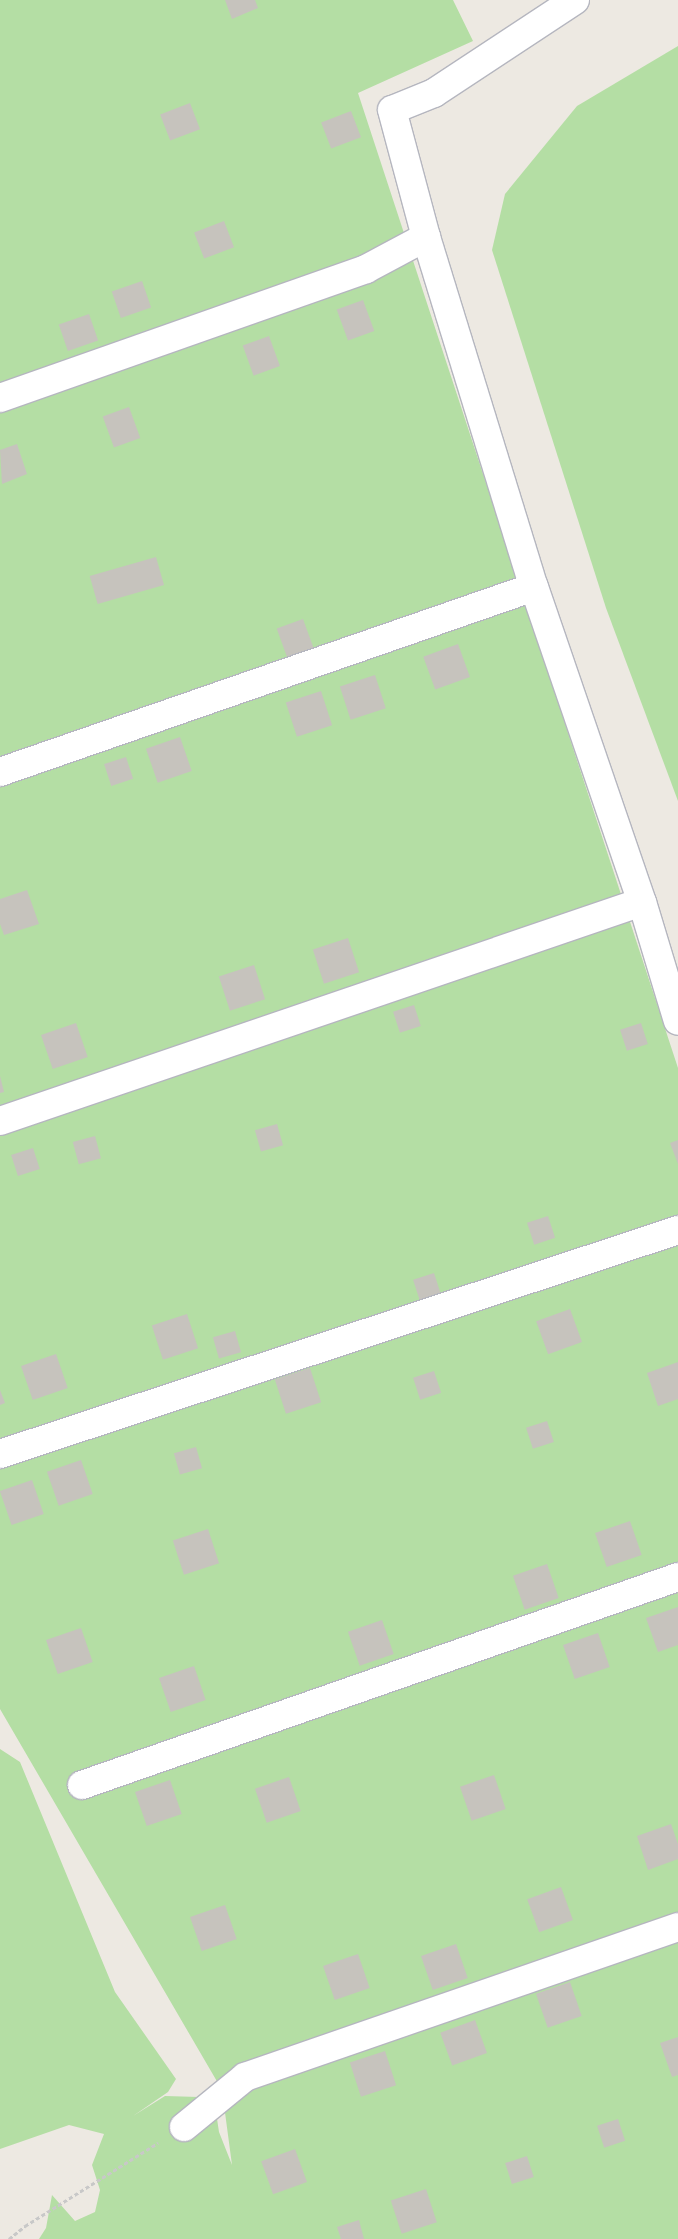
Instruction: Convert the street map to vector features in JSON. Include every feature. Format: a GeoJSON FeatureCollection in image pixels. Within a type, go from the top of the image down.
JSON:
{"type":"FeatureCollection","features":[{"type":"Feature","properties":{"kind":"street"},"geometry":{"type":"LineString","coordinates":[[575,0],[434,93],[392,110],[426,237],[534,587],[642,902],[678,1021]]}},
{"type":"Feature","properties":{"kind":"street"},"geometry":{"type":"LineString","coordinates":[[0,398],[366,269],[426,237]]}},
{"type":"Feature","properties":{"kind":"street"},"geometry":{"type":"LineString","coordinates":[[0,772],[534,587]]}},
{"type":"Feature","properties":{"kind":"street"},"geometry":{"type":"LineString","coordinates":[[0,1121],[642,902]]}},
{"type":"Feature","properties":{"kind":"street"},"geometry":{"type":"LineString","coordinates":[[0,1454],[678,1230]]}},
{"type":"Feature","properties":{"kind":"street"},"geometry":{"type":"LineString","coordinates":[[82,1785],[678,1577]]}},
{"type":"Feature","properties":{"kind":"street"},"geometry":{"type":"LineString","coordinates":[[184,2127],[245,2077],[678,1927]]}},
{"type":"Feature","properties":{"kind":"path"},"geometry":{"type":"LineString","coordinates":[[9,2239],[25,2226],[184,2127]]}},
{"type":"Feature","properties":{"kind":"green space"},"geometry":{"type":"Polygon","coordinates":[[[0,0],[453,0],[473,41],[358,93],[678,1068],[678,2239],[39,2239],[46,2228],[52,2195],[75,2221],[95,2212],[100,2190],[92,2165],[104,2134],[69,2125],[0,2149],[0,1749],[20,1762],[115,1992],[176,2079],[168,2092],[133,2116],[165,2096],[199,2097],[216,2112],[219,2132],[232,2165],[222,2090],[0,1709],[0,0]]]}},
{"type":"Feature","properties":{"kind":"green space"},"geometry":{"type":"Polygon","coordinates":[[[678,46],[678,801],[606,608],[492,250],[505,194],[577,106],[678,46]]]}},
{"type":"Feature","properties":{"kind":"building"},"geometry":{"type":"Polygon","coordinates":[[[225,0],[255,0],[258,8],[232,19],[225,0]]]}},
{"type":"Feature","properties":{"kind":"building"},"geometry":{"type":"Polygon","coordinates":[[[190,103],[200,129],[170,141],[160,114],[190,103]]]}},
{"type":"Feature","properties":{"kind":"building"},"geometry":{"type":"Polygon","coordinates":[[[351,111],[361,137],[331,149],[321,122],[351,111]]]}},
{"type":"Feature","properties":{"kind":"building"},"geometry":{"type":"Polygon","coordinates":[[[224,221],[234,247],[204,259],[194,232],[224,221]]]}},
{"type":"Feature","properties":{"kind":"building"},"geometry":{"type":"Polygon","coordinates":[[[142,281],[151,307],[121,318],[112,291],[142,281]]]}},
{"type":"Feature","properties":{"kind":"building"},"geometry":{"type":"Polygon","coordinates":[[[363,300],[374,331],[348,341],[337,310],[363,300]]]}},
{"type":"Feature","properties":{"kind":"building"},"geometry":{"type":"Polygon","coordinates":[[[89,314],[98,340],[68,351],[59,324],[89,314]]]}},
{"type":"Feature","properties":{"kind":"building"},"geometry":{"type":"Polygon","coordinates":[[[269,336],[280,366],[254,376],[243,346],[269,336]]]}},
{"type":"Feature","properties":{"kind":"building"},"geometry":{"type":"Polygon","coordinates":[[[129,407],[140,438],[114,448],[103,417],[129,407]]]}},
{"type":"Feature","properties":{"kind":"building"},"geometry":{"type":"Polygon","coordinates":[[[17,444],[27,474],[2,484],[0,450],[17,444]]]}},
{"type":"Feature","properties":{"kind":"building"},"geometry":{"type":"Polygon","coordinates":[[[156,557],[164,585],[98,604],[90,576],[156,557]]]}},
{"type":"Feature","properties":{"kind":"building"},"geometry":{"type":"Polygon","coordinates":[[[303,619],[314,649],[288,659],[277,629],[303,619]]]}},
{"type":"Feature","properties":{"kind":"building"},"geometry":{"type":"Polygon","coordinates":[[[458,644],[470,677],[435,690],[423,657],[458,644]]]}},
{"type":"Feature","properties":{"kind":"building"},"geometry":{"type":"Polygon","coordinates":[[[375,675],[386,708],[351,720],[340,686],[375,675]]]}},
{"type":"Feature","properties":{"kind":"building"},"geometry":{"type":"Polygon","coordinates":[[[321,691],[332,725],[297,737],[286,702],[321,691]]]}},
{"type":"Feature","properties":{"kind":"building"},"geometry":{"type":"Polygon","coordinates":[[[180,737],[192,771],[158,783],[146,749],[180,737]]]}},
{"type":"Feature","properties":{"kind":"building"},"geometry":{"type":"Polygon","coordinates":[[[126,757],[133,779],[111,786],[104,764],[126,757]]]}},
{"type":"Feature","properties":{"kind":"building"},"geometry":{"type":"Polygon","coordinates":[[[27,890],[39,924],[4,935],[0,924],[0,899],[27,890]]]}},
{"type":"Feature","properties":{"kind":"building"},"geometry":{"type":"Polygon","coordinates":[[[348,938],[359,972],[324,984],[313,949],[348,938]]]}},
{"type":"Feature","properties":{"kind":"building"},"geometry":{"type":"Polygon","coordinates":[[[254,965],[265,999],[230,1011],[219,976],[254,965]]]}},
{"type":"Feature","properties":{"kind":"building"},"geometry":{"type":"Polygon","coordinates":[[[414,1005],[421,1026],[400,1033],[393,1012],[414,1005]]]}},
{"type":"Feature","properties":{"kind":"building"},"geometry":{"type":"Polygon","coordinates":[[[76,1023],[88,1057],[53,1069],[41,1035],[76,1023]]]}},
{"type":"Feature","properties":{"kind":"building"},"geometry":{"type":"Polygon","coordinates":[[[641,1023],[648,1044],[627,1051],[620,1030],[641,1023]]]}},
{"type":"Feature","properties":{"kind":"building"},"geometry":{"type":"Polygon","coordinates":[[[0,1076],[4,1092],[0,1093],[0,1076]]]}},
{"type":"Feature","properties":{"kind":"building"},"geometry":{"type":"Polygon","coordinates":[[[277,1124],[283,1145],[261,1151],[255,1130],[277,1124]]]}},
{"type":"Feature","properties":{"kind":"building"},"geometry":{"type":"Polygon","coordinates":[[[95,1136],[101,1158],[79,1164],[73,1142],[95,1136]]]}},
{"type":"Feature","properties":{"kind":"building"},"geometry":{"type":"Polygon","coordinates":[[[678,1140],[678,1164],[670,1143],[678,1140]]]}},
{"type":"Feature","properties":{"kind":"building"},"geometry":{"type":"Polygon","coordinates":[[[33,1148],[40,1169],[18,1176],[11,1155],[33,1148]]]}},
{"type":"Feature","properties":{"kind":"building"},"geometry":{"type":"Polygon","coordinates":[[[548,1216],[555,1238],[534,1245],[527,1223],[548,1216]]]}},
{"type":"Feature","properties":{"kind":"building"},"geometry":{"type":"Polygon","coordinates":[[[434,1273],[441,1294],[420,1301],[413,1280],[434,1273]]]}},
{"type":"Feature","properties":{"kind":"building"},"geometry":{"type":"Polygon","coordinates":[[[570,1309],[582,1342],[548,1354],[536,1321],[570,1309]]]}},
{"type":"Feature","properties":{"kind":"building"},"geometry":{"type":"Polygon","coordinates":[[[187,1314],[198,1348],[163,1360],[152,1325],[187,1314]]]}},
{"type":"Feature","properties":{"kind":"building"},"geometry":{"type":"Polygon","coordinates":[[[235,1331],[241,1352],[219,1358],[213,1337],[235,1331]]]}},
{"type":"Feature","properties":{"kind":"building"},"geometry":{"type":"Polygon","coordinates":[[[56,1354],[68,1388],[33,1400],[21,1366],[56,1354]]]}},
{"type":"Feature","properties":{"kind":"building"},"geometry":{"type":"Polygon","coordinates":[[[678,1362],[678,1399],[658,1406],[647,1373],[678,1362]]]}},
{"type":"Feature","properties":{"kind":"building"},"geometry":{"type":"Polygon","coordinates":[[[310,1368],[321,1402],[286,1414],[275,1379],[310,1368]]]}},
{"type":"Feature","properties":{"kind":"building"},"geometry":{"type":"Polygon","coordinates":[[[434,1371],[441,1393],[420,1400],[413,1378],[434,1371]]]}},
{"type":"Feature","properties":{"kind":"building"},"geometry":{"type":"Polygon","coordinates":[[[0,1390],[5,1403],[0,1405],[0,1390]]]}},
{"type":"Feature","properties":{"kind":"building"},"geometry":{"type":"Polygon","coordinates":[[[547,1421],[554,1442],[533,1449],[526,1428],[547,1421]]]}},
{"type":"Feature","properties":{"kind":"building"},"geometry":{"type":"Polygon","coordinates":[[[196,1447],[202,1468],[180,1474],[174,1453],[196,1447]]]}},
{"type":"Feature","properties":{"kind":"building"},"geometry":{"type":"Polygon","coordinates":[[[81,1460],[93,1494],[59,1506],[47,1472],[81,1460]]]}},
{"type":"Feature","properties":{"kind":"building"},"geometry":{"type":"Polygon","coordinates":[[[32,1480],[44,1514],[12,1525],[0,1491],[32,1480]]]}},
{"type":"Feature","properties":{"kind":"building"},"geometry":{"type":"Polygon","coordinates":[[[630,1521],[642,1555],[607,1567],[595,1533],[630,1521]]]}},
{"type":"Feature","properties":{"kind":"building"},"geometry":{"type":"Polygon","coordinates":[[[208,1529],[219,1563],[184,1575],[173,1540],[208,1529]]]}},
{"type":"Feature","properties":{"kind":"building"},"geometry":{"type":"Polygon","coordinates":[[[547,1564],[559,1598],[525,1610],[513,1576],[547,1564]]]}},
{"type":"Feature","properties":{"kind":"building"},"geometry":{"type":"Polygon","coordinates":[[[678,1607],[678,1645],[658,1652],[646,1618],[678,1607]]]}},
{"type":"Feature","properties":{"kind":"building"},"geometry":{"type":"Polygon","coordinates":[[[382,1620],[394,1654],[360,1666],[348,1632],[382,1620]]]}},
{"type":"Feature","properties":{"kind":"building"},"geometry":{"type":"Polygon","coordinates":[[[81,1628],[93,1662],[58,1674],[46,1640],[81,1628]]]}},
{"type":"Feature","properties":{"kind":"building"},"geometry":{"type":"Polygon","coordinates":[[[598,1633],[610,1667],[575,1679],[563,1645],[598,1633]]]}},
{"type":"Feature","properties":{"kind":"building"},"geometry":{"type":"Polygon","coordinates":[[[194,1666],[206,1700],[171,1712],[159,1678],[194,1666]]]}},
{"type":"Feature","properties":{"kind":"building"},"geometry":{"type":"Polygon","coordinates":[[[494,1775],[506,1809],[472,1821],[460,1787],[494,1775]]]}},
{"type":"Feature","properties":{"kind":"building"},"geometry":{"type":"Polygon","coordinates":[[[289,1777],[301,1811],[267,1823],[255,1789],[289,1777]]]}},
{"type":"Feature","properties":{"kind":"building"},"geometry":{"type":"Polygon","coordinates":[[[170,1780],[182,1814],[147,1826],[135,1792],[170,1780]]]}},
{"type":"Feature","properties":{"kind":"building"},"geometry":{"type":"Polygon","coordinates":[[[671,1824],[678,1844],[678,1859],[648,1870],[637,1836],[671,1824]]]}},
{"type":"Feature","properties":{"kind":"building"},"geometry":{"type":"Polygon","coordinates":[[[561,1887],[573,1920],[539,1932],[527,1899],[561,1887]]]}},
{"type":"Feature","properties":{"kind":"building"},"geometry":{"type":"Polygon","coordinates":[[[225,1905],[237,1939],[202,1951],[190,1917],[225,1905]]]}},
{"type":"Feature","properties":{"kind":"building"},"geometry":{"type":"Polygon","coordinates":[[[456,1944],[468,1978],[433,1990],[421,1956],[456,1944]]]}},
{"type":"Feature","properties":{"kind":"building"},"geometry":{"type":"Polygon","coordinates":[[[358,1954],[370,1988],[335,2000],[323,1966],[358,1954]]]}},
{"type":"Feature","properties":{"kind":"building"},"geometry":{"type":"Polygon","coordinates":[[[570,1982],[582,2016],[548,2028],[536,1994],[570,1982]]]}},
{"type":"Feature","properties":{"kind":"building"},"geometry":{"type":"Polygon","coordinates":[[[475,2020],[487,2053],[452,2066],[440,2033],[475,2020]]]}},
{"type":"Feature","properties":{"kind":"building"},"geometry":{"type":"Polygon","coordinates":[[[678,2037],[678,2075],[672,2077],[660,2043],[678,2037]]]}},
{"type":"Feature","properties":{"kind":"building"},"geometry":{"type":"Polygon","coordinates":[[[385,2051],[396,2085],[361,2097],[350,2062],[385,2051]]]}},
{"type":"Feature","properties":{"kind":"building"},"geometry":{"type":"Polygon","coordinates":[[[618,2119],[625,2141],[604,2148],[597,2126],[618,2119]]]}},
{"type":"Feature","properties":{"kind":"building"},"geometry":{"type":"Polygon","coordinates":[[[295,2149],[307,2182],[273,2194],[261,2161],[295,2149]]]}},
{"type":"Feature","properties":{"kind":"building"},"geometry":{"type":"Polygon","coordinates":[[[527,2156],[534,2177],[512,2184],[505,2163],[527,2156]]]}},
{"type":"Feature","properties":{"kind":"building"},"geometry":{"type":"Polygon","coordinates":[[[426,2189],[437,2222],[402,2234],[391,2200],[426,2189]]]}},
{"type":"Feature","properties":{"kind":"building"},"geometry":{"type":"Polygon","coordinates":[[[359,2220],[364,2239],[341,2239],[337,2227],[359,2220]]]}}]}
